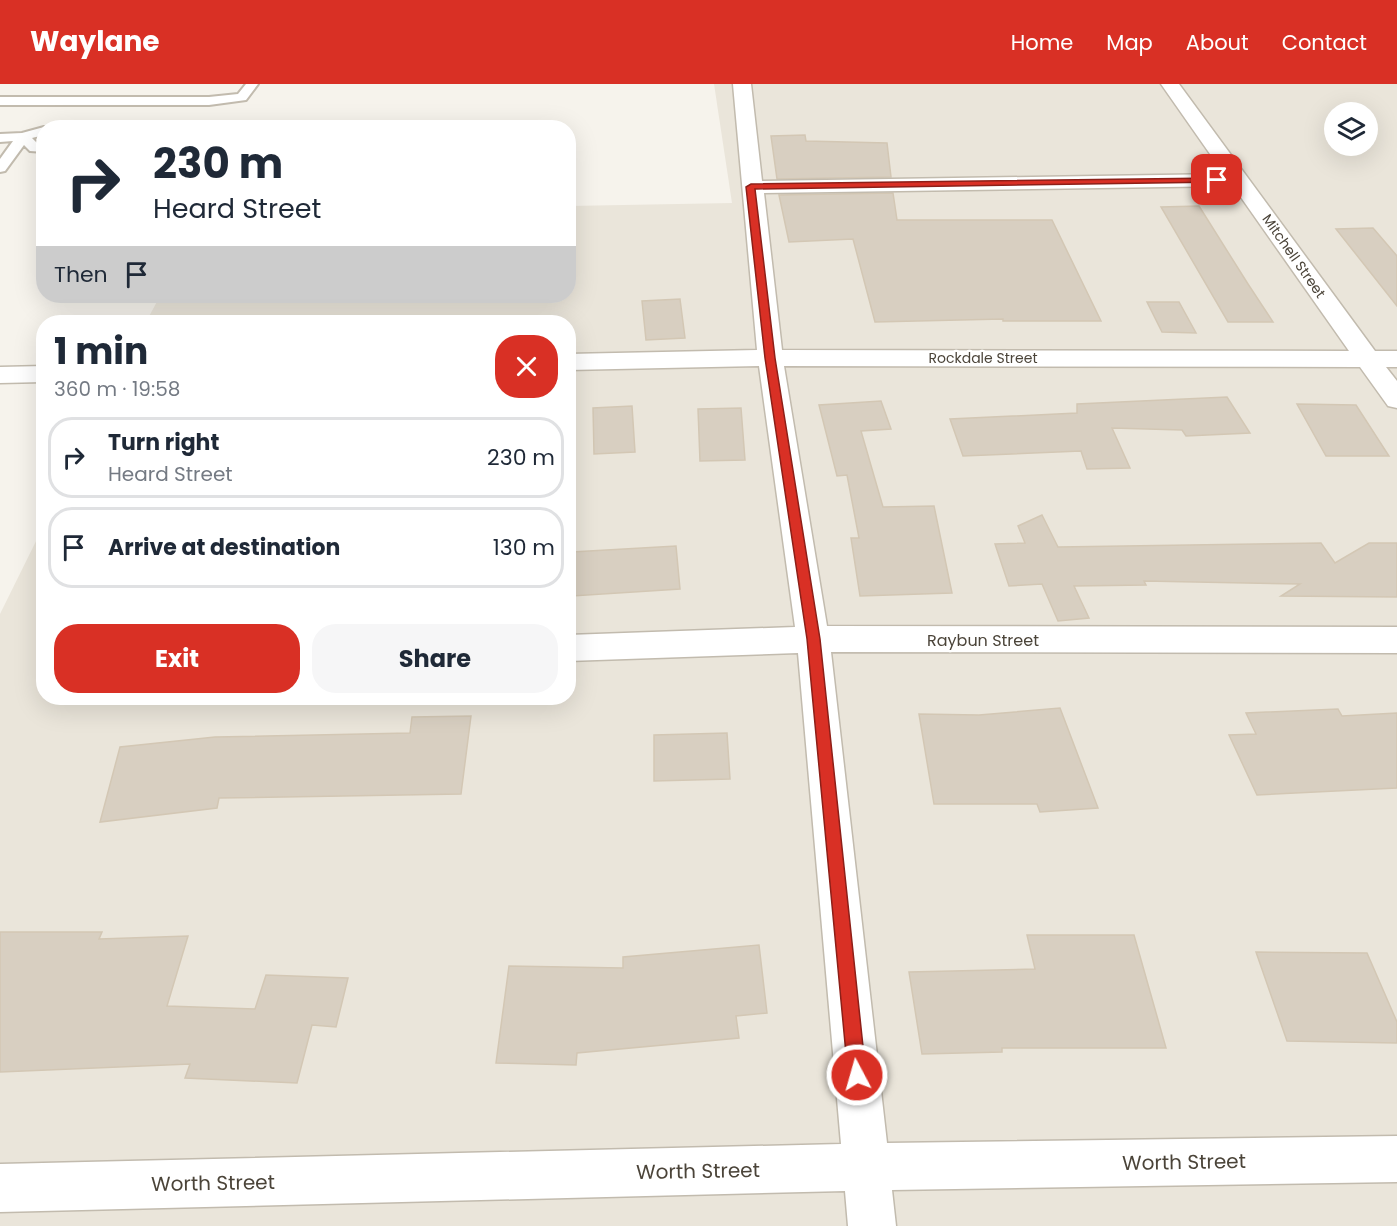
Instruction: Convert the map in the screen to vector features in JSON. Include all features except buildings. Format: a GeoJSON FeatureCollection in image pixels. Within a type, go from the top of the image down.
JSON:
{"type":"FeatureCollection","features":[{"type":"Feature","properties":{"kind":"street"},"geometry":{"type":"LineString","coordinates":[[742,84],[770,358],[813,639],[872,1226]]}},
{"type":"Feature","properties":{"kind":"street","name":"Mitchell Street"},"geometry":{"type":"LineString","coordinates":[[1170,84],[1397,399]]}},
{"type":"Feature","properties":{"kind":"street"},"geometry":{"type":"LineString","coordinates":[[751,187],[1241,180]]}},
{"type":"Feature","properties":{"kind":"street","name":"Rockdale Street"},"geometry":{"type":"LineString","coordinates":[[576,362],[770,358],[1397,359]]}},
{"type":"Feature","properties":{"kind":"street"},"geometry":{"type":"LineString","coordinates":[[0,375],[36,374]]}},
{"type":"Feature","properties":{"kind":"street","name":"Raybun Street"},"geometry":{"type":"LineString","coordinates":[[576,648],[813,639],[1397,640]]}},
{"type":"Feature","properties":{"kind":"street","name":"Worth Street"},"geometry":{"type":"LineString","coordinates":[[0,1188],[866,1167],[1397,1159]]}},
{"type":"Feature","properties":{"kind":"lane"},"geometry":{"type":"LineString","coordinates":[[0,101],[209,101],[242,97],[252,84]]}},
{"type":"Feature","properties":{"kind":"lane"},"geometry":{"type":"LineString","coordinates":[[0,138],[36,134]]}},
{"type":"Feature","properties":{"kind":"lane"},"geometry":{"type":"LineString","coordinates":[[23,137],[36,148]]}},
{"type":"Feature","properties":{"kind":"lane"},"geometry":{"type":"LineString","coordinates":[[0,168],[23,137]]}},
{"type":"Feature","properties":{"kind":"shaded area"},"geometry":{"type":"Polygon","coordinates":[[[714,84],[1397,84],[1397,1226],[0,1226],[0,614],[36,541],[36,705],[576,705],[576,315],[150,315],[156,303],[576,303],[576,206],[732,203],[714,84]]]}},
{"type":"Feature","properties":{"kind":"route"},"geometry":{"type":"LineString","coordinates":[[857,1075],[813,639],[770,358],[751,187],[1217,180]]}}]}
